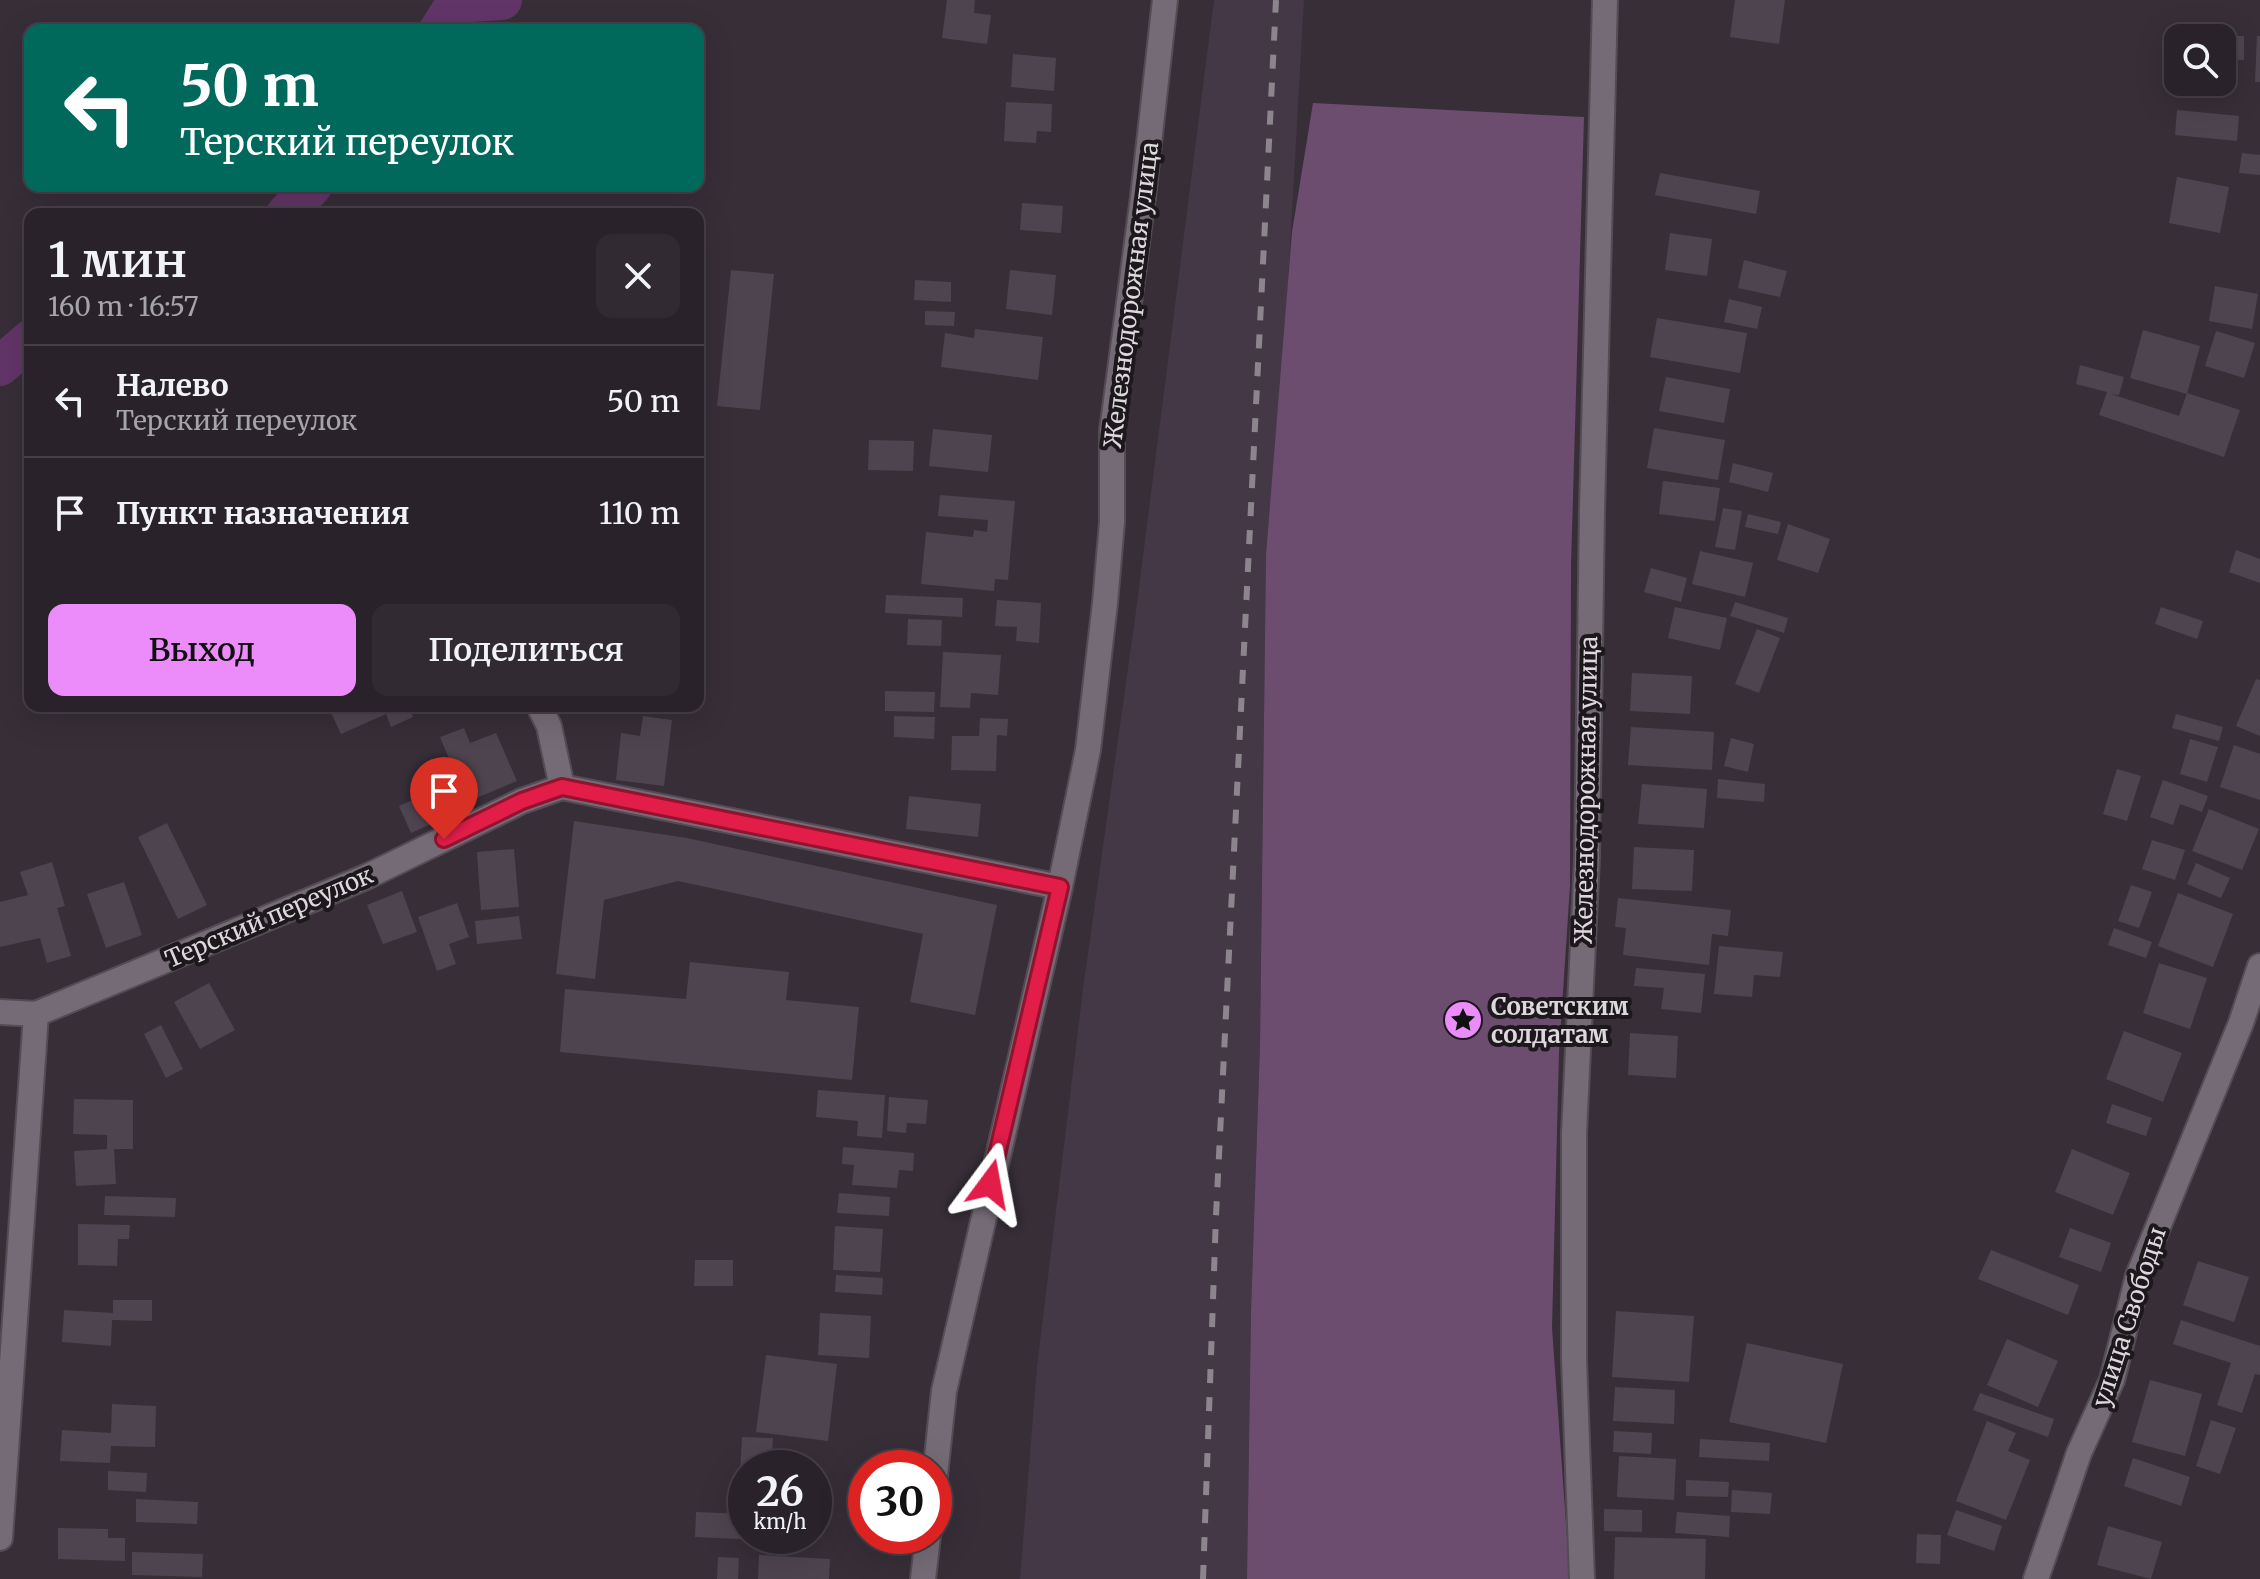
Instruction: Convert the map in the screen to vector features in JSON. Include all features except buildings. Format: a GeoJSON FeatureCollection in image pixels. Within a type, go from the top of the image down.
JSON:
{"type":"FeatureCollection","features":[{"type":"Feature","properties":{"kind":"street","name":"Железнодорожная улица"},"geometry":{"type":"LineString","coordinates":[[938,1450],[944,1391],[1060,887],[1088,750],[1112,522],[1112,431],[1165,0]]}},
{"type":"Feature","properties":{"kind":"street","name":"Железнодорожная улица"},"geometry":{"type":"LineString","coordinates":[[1582,1579],[1574,1359],[1574,1134],[1587,857],[1605,0]]}},
{"type":"Feature","properties":{"kind":"street"},"geometry":{"type":"LineString","coordinates":[[542,712],[549,726],[562,787],[1060,887]]}},
{"type":"Feature","properties":{"kind":"street","name":"Терский переулок"},"geometry":{"type":"LineString","coordinates":[[36,1014],[366,877],[522,801],[562,787]]}},
{"type":"Feature","properties":{"kind":"street","name":"улица Свободы"},"geometry":{"type":"LineString","coordinates":[[2036,1579],[2079,1453],[2112,1380],[2138,1276],[2241,1023],[2260,966]]}},
{"type":"Feature","properties":{"kind":"street"},"geometry":{"type":"LineString","coordinates":[[0,1012],[36,1014],[0,1538]]}},
{"type":"Feature","properties":{"kind":"street"},"geometry":{"type":"LineString","coordinates":[[923,1579],[926,1554]]}},
{"type":"Feature","properties":{"kind":"shaded area"},"geometry":{"type":"Polygon","coordinates":[[[1214,0],[1304,0],[1286,319],[1266,554],[1260,1045],[1251,1311],[1247,1579],[1020,1579],[1037,1367],[1083,989],[1136,611],[1214,0]]]}},
{"type":"Feature","properties":{"kind":"shaded area"},"geometry":{"type":"Polygon","coordinates":[[[1313,103],[1584,117],[1571,566],[1570,886],[1559,1052],[1552,1328],[1570,1579],[1247,1579],[1251,1311],[1260,1045],[1266,554],[1292,232],[1313,103]]]}},
{"type":"Feature","properties":{"kind":"waterway"},"geometry":{"type":"LineString","coordinates":[[443,24],[456,3],[502,0]]}},
{"type":"Feature","properties":{"kind":"waterway"},"geometry":{"type":"LineString","coordinates":[[292,208],[306,192]]}},
{"type":"Feature","properties":{"kind":"waterway"},"geometry":{"type":"LineString","coordinates":[[0,366],[24,345]]}},
{"type":"Feature","properties":{"kind":"railway"},"geometry":{"type":"LineString","coordinates":[[1203,1579],[1216,1216],[1276,0]]}},
{"type":"Feature","properties":{"kind":"place","name":"Советским солдатам"},"geometry":{"type":"Point","coordinates":[1463,1020]}},
{"type":"Feature","properties":{"kind":"route"},"geometry":{"type":"LineString","coordinates":[[444,839],[522,801],[562,787],[1060,887],[990,1184]]}}]}
